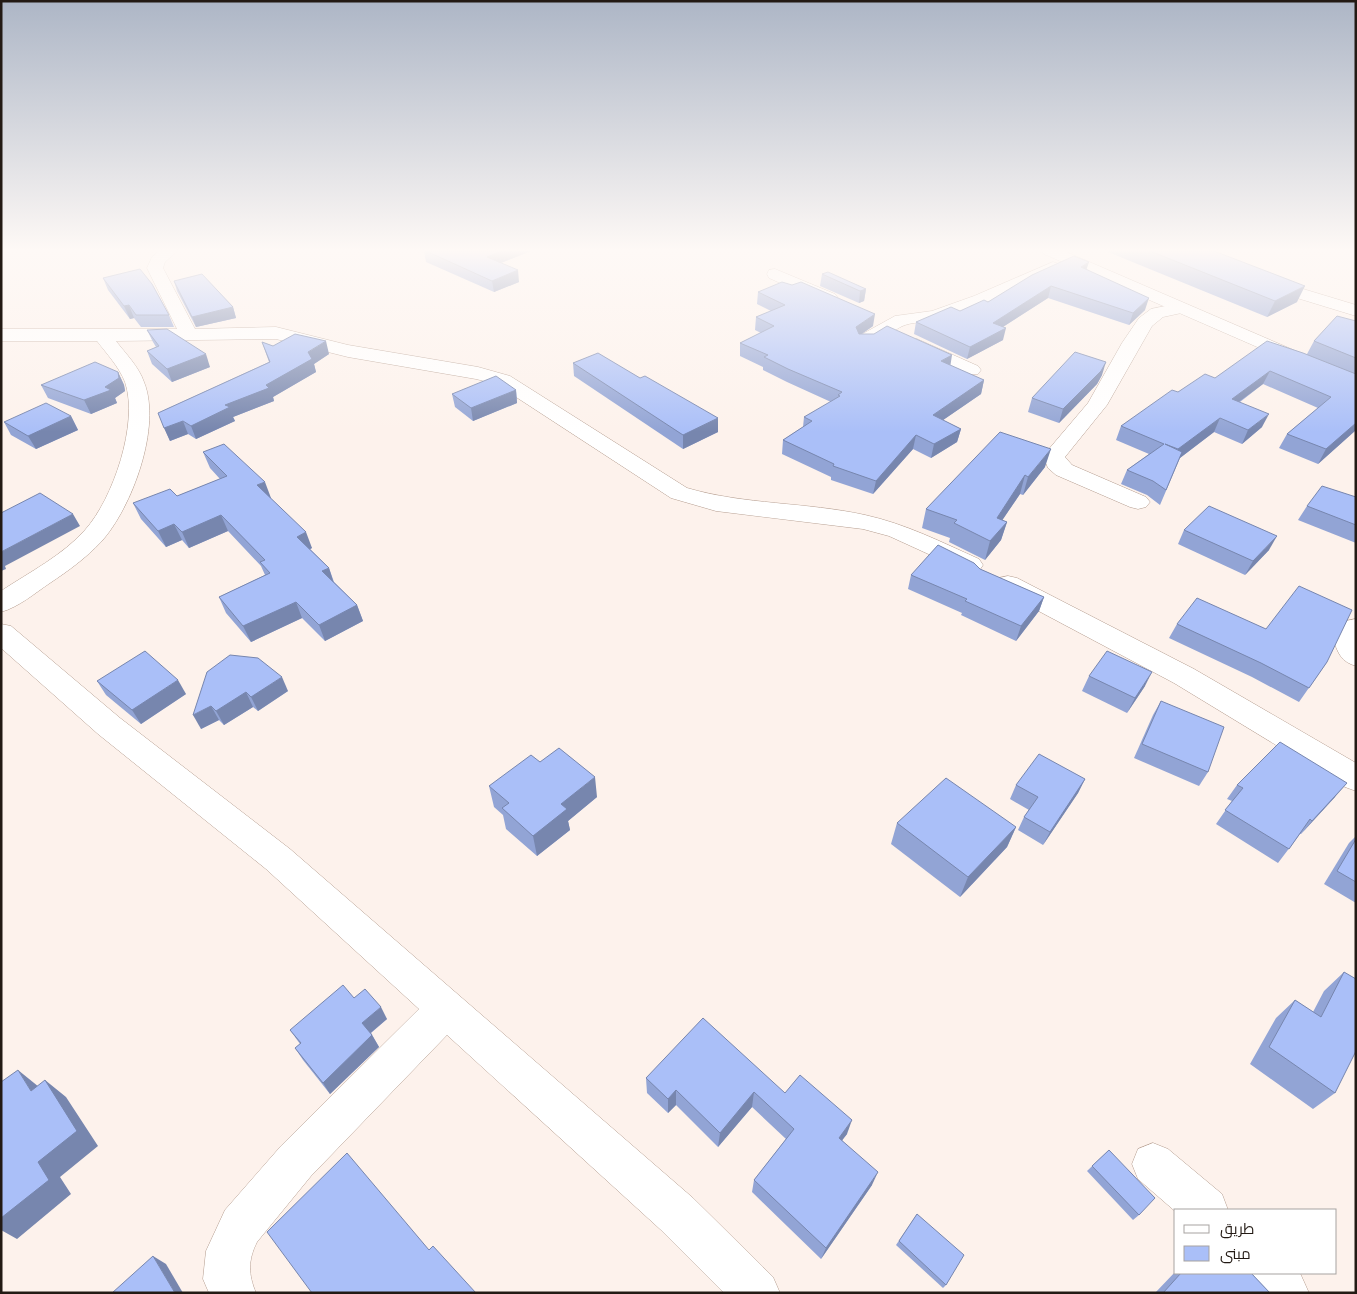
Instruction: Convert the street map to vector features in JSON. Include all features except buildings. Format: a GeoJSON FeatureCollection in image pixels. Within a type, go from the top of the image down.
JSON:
{"type":"FeatureCollection","features":[{"type":"Feature","properties":{"kind":"street"},"geometry":{"type":"LineString","coordinates":[[177,311],[189,335]]}},
{"type":"Feature","properties":{"kind":"street"},"geometry":{"type":"LineString","coordinates":[[864,342],[882,324],[908,318],[935,316],[948,311]]}},
{"type":"Feature","properties":{"kind":"street"},"geometry":{"type":"LineString","coordinates":[[1138,502],[1064,470],[1056,463],[1054,456],[1097,405],[1130,343],[1145,322],[1157,313],[1164,311]]}},
{"type":"Feature","properties":{"kind":"street"},"geometry":{"type":"LineString","coordinates":[[1188,311],[1356,384]]}},
{"type":"Feature","properties":{"kind":"street"},"geometry":{"type":"LineString","coordinates":[[882,324],[971,370]]}},
{"type":"Feature","properties":{"kind":"street"},"geometry":{"type":"LineString","coordinates":[[1,335],[287,334],[348,351],[478,373],[503,380],[679,493],[716,504],[863,522],[898,531],[927,544],[1042,600],[1184,676],[1356,778]]}},
{"type":"Feature","properties":{"kind":"street"},"geometry":{"type":"LineString","coordinates":[[1,603],[77,551],[100,528],[110,514],[119,495],[129,467],[138,424],[136,384],[102,336]]}},
{"type":"Feature","properties":{"kind":"street"},"geometry":{"type":"LineString","coordinates":[[1356,628],[1348,641],[1350,651],[1356,656]]}},
{"type":"Feature","properties":{"kind":"street"},"geometry":{"type":"LineString","coordinates":[[1,633],[109,726],[278,859],[677,1214],[757,1293]]}},
{"type":"Feature","properties":{"kind":"street"},"geometry":{"type":"LineString","coordinates":[[233,1293],[226,1279],[229,1251],[241,1226],[296,1161],[446,1010]]}},
{"type":"Feature","properties":{"kind":"street"},"geometry":{"type":"LineString","coordinates":[[1153,1164],[1205,1209]]}},
{"type":"Feature","properties":{"kind":"street"},"geometry":{"type":"LineString","coordinates":[[1275,1274],[1286,1293]]}}]}
